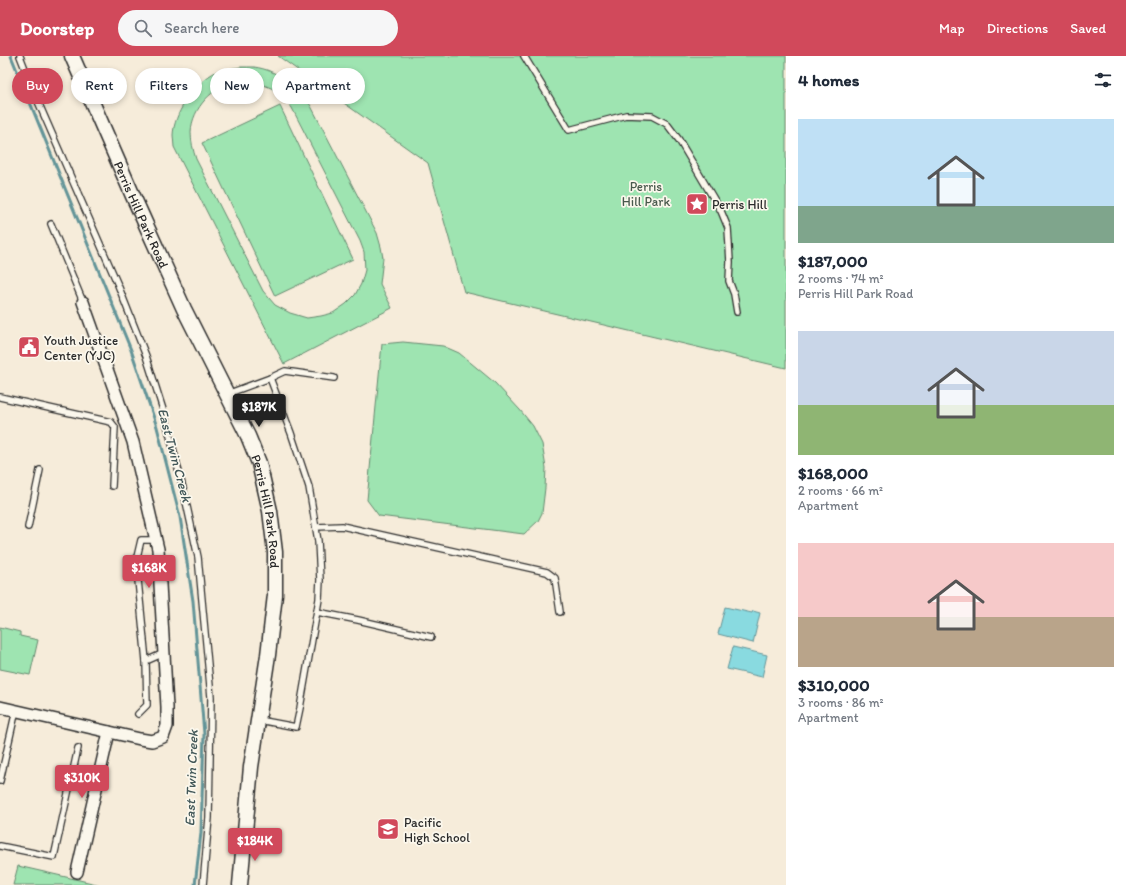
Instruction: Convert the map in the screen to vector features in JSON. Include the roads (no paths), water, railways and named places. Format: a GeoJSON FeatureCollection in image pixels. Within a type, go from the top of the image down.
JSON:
{"type":"FeatureCollection","features":[{"type":"Feature","properties":{"kind":"street","name":"Perris Hill Park Road"},"geometry":{"type":"LineString","coordinates":[[72,56],[184,309],[248,436],[259,463],[270,511],[275,552],[275,595],[268,655],[251,767],[240,885]]}},
{"type":"Feature","properties":{"kind":"street"},"geometry":{"type":"LineString","coordinates":[[0,707],[152,741],[163,737],[167,726],[158,548],[133,442],[83,302]]}},
{"type":"Feature","properties":{"kind":"street"},"geometry":{"type":"LineString","coordinates":[[77,872],[108,732]]}},
{"type":"Feature","properties":{"kind":"lane"},"geometry":{"type":"LineString","coordinates":[[20,56],[36,97],[118,285],[146,356],[165,416],[183,488],[198,557],[211,697],[209,818],[203,885]]}},
{"type":"Feature","properties":{"kind":"lane"},"geometry":{"type":"LineString","coordinates":[[524,56],[569,130],[626,115],[652,116],[667,124],[679,140],[717,205],[728,228],[730,262],[729,281],[738,312]]}},
{"type":"Feature","properties":{"kind":"lane"},"geometry":{"type":"LineString","coordinates":[[51,224],[83,302]]}},
{"type":"Feature","properties":{"kind":"lane"},"geometry":{"type":"LineString","coordinates":[[227,394],[285,371],[334,378]]}},
{"type":"Feature","properties":{"kind":"lane"},"geometry":{"type":"LineString","coordinates":[[258,720],[296,727],[317,612],[320,580],[318,541],[309,487],[291,433],[270,378]]}},
{"type":"Feature","properties":{"kind":"lane"},"geometry":{"type":"LineString","coordinates":[[0,397],[111,422],[115,427],[112,486]]}},
{"type":"Feature","properties":{"kind":"lane"},"geometry":{"type":"LineString","coordinates":[[28,528],[40,470]]}},
{"type":"Feature","properties":{"kind":"lane"},"geometry":{"type":"LineString","coordinates":[[316,527],[342,526],[547,572],[555,578],[560,612]]}},
{"type":"Feature","properties":{"kind":"lane"},"geometry":{"type":"LineString","coordinates":[[138,714],[147,705],[146,661],[137,557],[141,540],[156,540]]}},
{"type":"Feature","properties":{"kind":"lane"},"geometry":{"type":"LineString","coordinates":[[317,612],[431,637]]}},
{"type":"Feature","properties":{"kind":"lane"},"geometry":{"type":"LineString","coordinates":[[146,661],[164,652]]}},
{"type":"Feature","properties":{"kind":"lane"},"geometry":{"type":"LineString","coordinates":[[0,782],[16,710]]}},
{"type":"Feature","properties":{"kind":"lane"},"geometry":{"type":"LineString","coordinates":[[0,846],[54,858],[78,748]]}},
{"type":"Feature","properties":{"kind":"water"},"geometry":{"type":"Polygon","coordinates":[[[725,607],[752,613],[753,611],[760,613],[753,643],[718,634],[725,607]]]}},
{"type":"Feature","properties":{"kind":"water"},"geometry":{"type":"Polygon","coordinates":[[[733,647],[767,655],[762,677],[727,669],[733,647]]]}},
{"type":"Feature","properties":{"kind":"waterway","name":"East Twin Creek"},"geometry":{"type":"LineString","coordinates":[[11,56],[131,350],[157,427],[180,517],[193,601],[204,734],[201,833],[195,885]]}},
{"type":"Feature","properties":{"kind":"place","name":"Perris Hill"},"geometry":{"type":"Point","coordinates":[697,204]}},
{"type":"Feature","properties":{"kind":"place","name":"Youth Justice Center (YJC)"},"geometry":{"type":"Point","coordinates":[29,347]}},
{"type":"Feature","properties":{"kind":"place","name":"Pacific High School"},"geometry":{"type":"Point","coordinates":[388,829]}},
{"type":"Feature","properties":{"kind":"park label","name":"Perris Hill Park"},"geometry":{"type":"Point","coordinates":[646,194]}}]}
